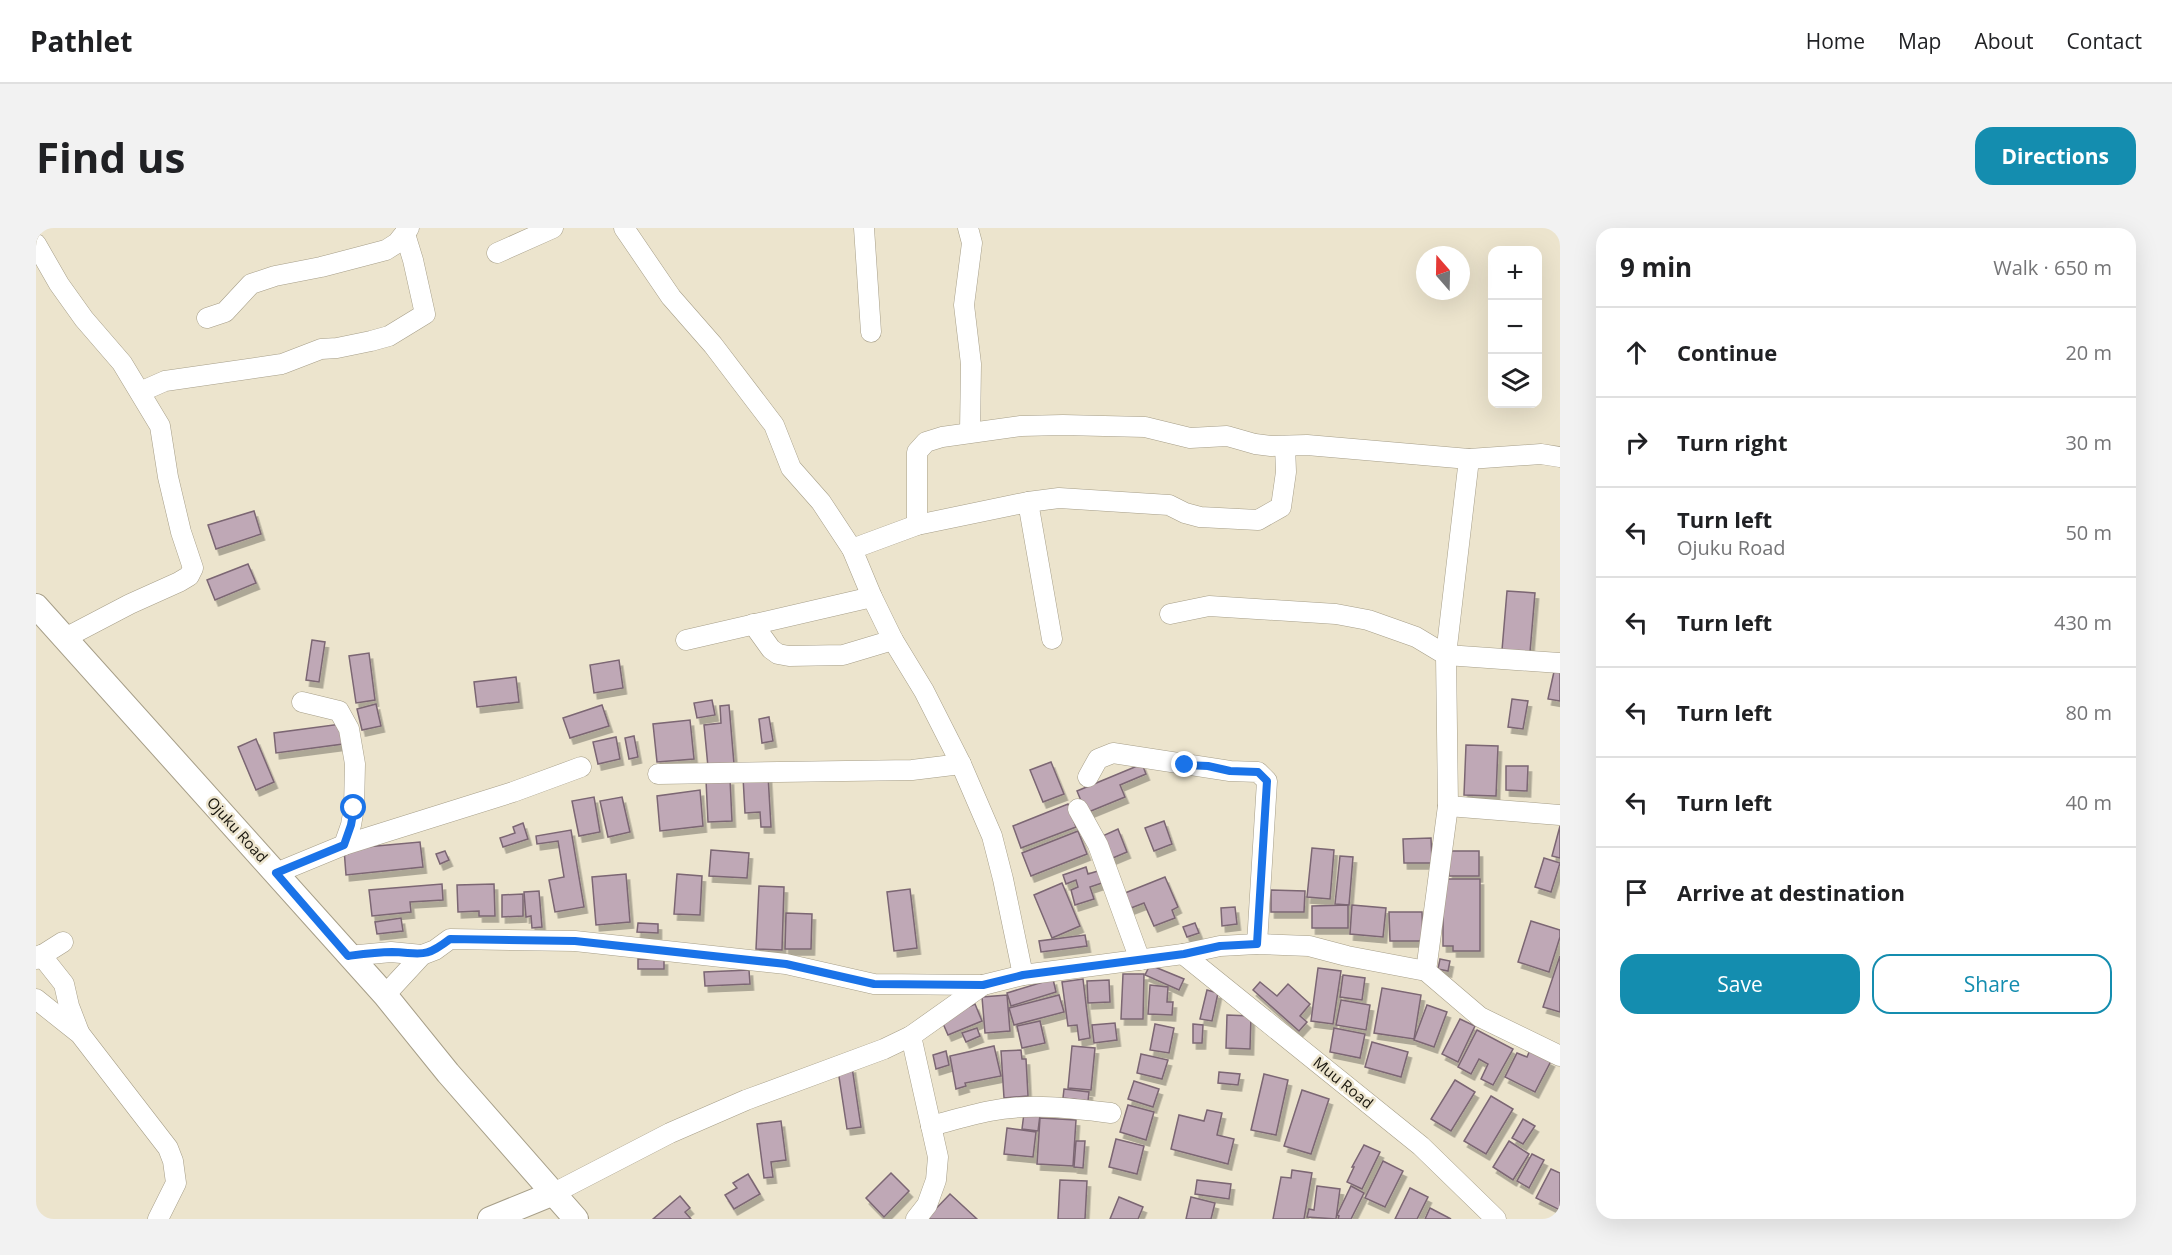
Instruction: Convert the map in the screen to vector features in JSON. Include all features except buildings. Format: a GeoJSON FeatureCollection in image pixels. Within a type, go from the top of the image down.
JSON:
{"type":"FeatureCollection","features":[{"type":"Feature","properties":{"kind":"main road","name":"Ojuku Road"},"geometry":{"type":"LineString","coordinates":[[36,606],[385,996],[448,1073],[576,1219]]}},
{"type":"Feature","properties":{"kind":"main road"},"geometry":{"type":"LineString","coordinates":[[490,1219],[554,1193]]}},
{"type":"Feature","properties":{"kind":"street"},"geometry":{"type":"LineString","coordinates":[[497,253],[553,228]]}},
{"type":"Feature","properties":{"kind":"street"},"geometry":{"type":"LineString","coordinates":[[624,228],[671,297],[713,345],[774,425],[791,468],[821,502],[852,549],[893,640],[924,691],[961,764],[992,836],[1004,879],[1023,975]]}},
{"type":"Feature","properties":{"kind":"street"},"geometry":{"type":"LineString","coordinates":[[864,228],[871,332]]}},
{"type":"Feature","properties":{"kind":"street"},"geometry":{"type":"LineString","coordinates":[[968,228],[972,243],[964,305],[972,372],[970,432]]}},
{"type":"Feature","properties":{"kind":"street"},"geometry":{"type":"LineString","coordinates":[[207,318],[225,312],[252,284],[275,276],[386,250],[397,243],[407,231]]}},
{"type":"Feature","properties":{"kind":"street"},"geometry":{"type":"LineString","coordinates":[[140,392],[165,381],[282,364],[321,349],[337,348],[389,336],[414,322],[425,314],[407,231]]}},
{"type":"Feature","properties":{"kind":"street"},"geometry":{"type":"LineString","coordinates":[[36,244],[59,284],[84,319],[122,363],[160,426],[168,477],[181,532],[193,568],[189,576],[179,582],[64,638]]}},
{"type":"Feature","properties":{"kind":"street"},"geometry":{"type":"LineString","coordinates":[[917,525],[917,452],[926,442],[942,436],[1033,425],[1145,428],[1190,438],[1227,436],[1256,444],[1469,459],[1541,454],[1560,457]]}},
{"type":"Feature","properties":{"kind":"street"},"geometry":{"type":"LineString","coordinates":[[852,549],[917,525],[1028,502],[1059,498],[1169,505],[1200,517],[1258,520],[1281,507],[1286,472],[1285,446]]}},
{"type":"Feature","properties":{"kind":"street"},"geometry":{"type":"LineString","coordinates":[[1426,971],[1448,806],[1446,655],[1469,459]]}},
{"type":"Feature","properties":{"kind":"street"},"geometry":{"type":"LineString","coordinates":[[1028,502],[1052,639]]}},
{"type":"Feature","properties":{"kind":"street"},"geometry":{"type":"LineString","coordinates":[[686,640],[872,597]]}},
{"type":"Feature","properties":{"kind":"street"},"geometry":{"type":"LineString","coordinates":[[1170,614],[1209,606],[1336,614],[1368,620],[1416,637],[1446,655],[1560,663]]}},
{"type":"Feature","properties":{"kind":"street"},"geometry":{"type":"LineString","coordinates":[[753,624],[771,649],[778,654],[789,656],[843,655],[893,640]]}},
{"type":"Feature","properties":{"kind":"street"},"geometry":{"type":"LineString","coordinates":[[302,702],[339,711],[349,729],[355,764],[355,790],[351,825],[344,845]]}},
{"type":"Feature","properties":{"kind":"street"},"geometry":{"type":"LineString","coordinates":[[1088,777],[1098,759],[1113,753],[1230,771],[1258,772],[1264,776],[1267,781],[1257,944]]}},
{"type":"Feature","properties":{"kind":"street"},"geometry":{"type":"LineString","coordinates":[[658,774],[912,770],[961,764]]}},
{"type":"Feature","properties":{"kind":"street"},"geometry":{"type":"LineString","coordinates":[[276,873],[344,845],[513,792],[581,767]]}},
{"type":"Feature","properties":{"kind":"street"},"geometry":{"type":"LineString","coordinates":[[1448,806],[1560,815]]}},
{"type":"Feature","properties":{"kind":"street"},"geometry":{"type":"LineString","coordinates":[[1078,809],[1098,845],[1140,960]]}},
{"type":"Feature","properties":{"kind":"street"},"geometry":{"type":"LineString","coordinates":[[348,956],[391,952],[422,955],[435,950],[450,939],[575,941],[786,964],[874,984],[983,985],[1023,975],[1184,954],[1220,946],[1257,944],[1309,946],[1347,956],[1426,971],[1480,1017],[1560,1056]]}},
{"type":"Feature","properties":{"kind":"street"},"geometry":{"type":"LineString","coordinates":[[63,942],[39,957],[64,984],[69,1006],[80,1034]]}},
{"type":"Feature","properties":{"kind":"street","name":"Muu Road"},"geometry":{"type":"LineString","coordinates":[[1184,954],[1421,1146],[1496,1219]]}},
{"type":"Feature","properties":{"kind":"street"},"geometry":{"type":"LineString","coordinates":[[385,996],[422,955]]}},
{"type":"Feature","properties":{"kind":"street"},"geometry":{"type":"LineString","coordinates":[[554,1193],[670,1133],[746,1100],[884,1049],[911,1036],[983,985]]}},
{"type":"Feature","properties":{"kind":"street"},"geometry":{"type":"LineString","coordinates":[[36,999],[80,1034],[168,1148],[173,1161],[176,1184],[158,1219]]}},
{"type":"Feature","properties":{"kind":"street"},"geometry":{"type":"LineString","coordinates":[[911,1036],[938,1157],[936,1180],[927,1204],[916,1219]]}},
{"type":"Feature","properties":{"kind":"street"},"geometry":{"type":"LineString","coordinates":[[931,1126],[989,1111],[1025,1107],[1073,1108],[1111,1113]]}},
{"type":"Feature","properties":{"kind":"route"},"geometry":{"type":"LineString","coordinates":[[354,808],[344,845],[276,873],[348,956],[391,952],[422,955],[435,950],[450,939],[575,941],[786,964],[874,984],[983,985],[1023,975],[1184,954],[1220,946],[1257,944],[1267,781],[1258,772],[1185,765]]}}]}
